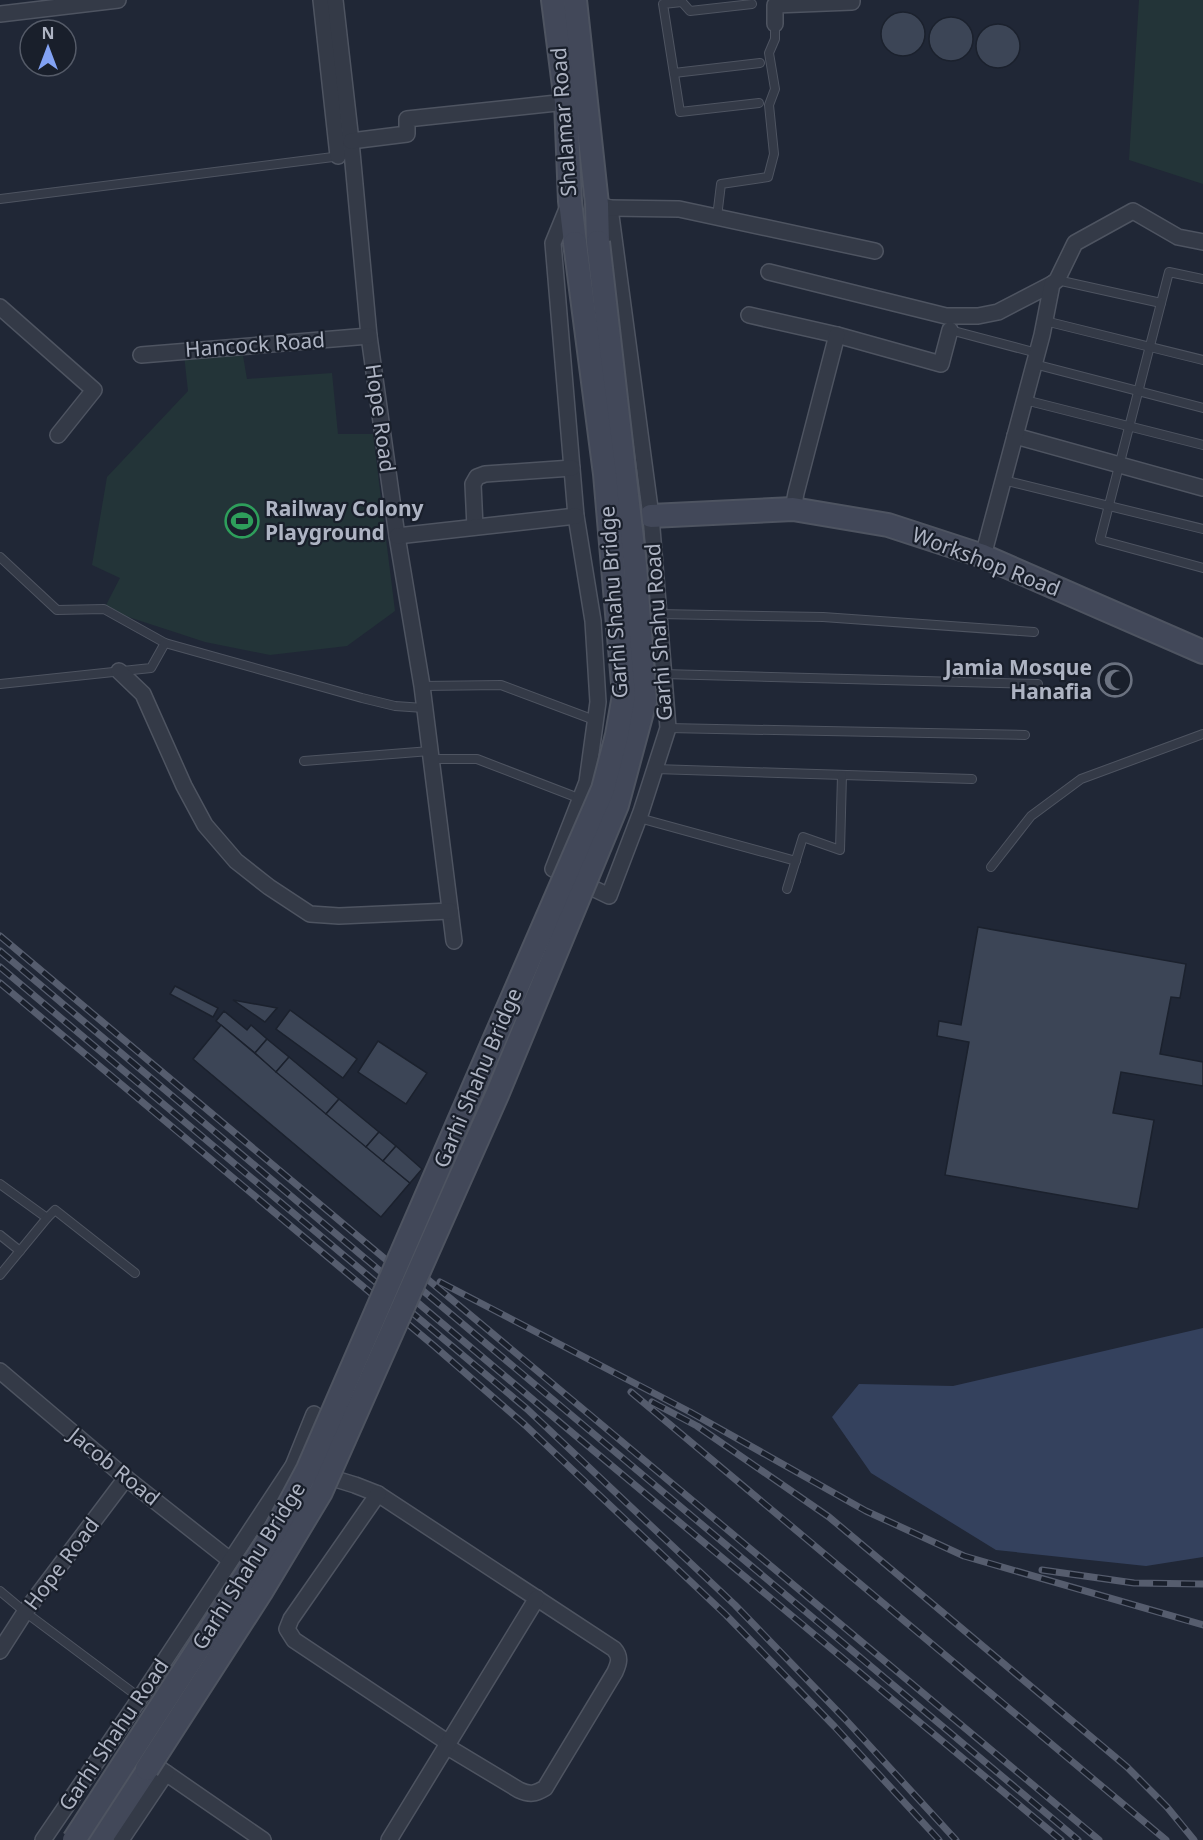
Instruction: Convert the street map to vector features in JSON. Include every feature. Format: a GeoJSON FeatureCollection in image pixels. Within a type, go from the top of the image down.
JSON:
{"type":"FeatureCollection","features":[{"type":"Feature","properties":{"kind":"main road","name":"Shalamar Road"},"geometry":{"type":"LineString","coordinates":[[553,0],[566,102],[570,201],[575,243]]}},
{"type":"Feature","properties":{"kind":"main road","name":"Shalamar Road"},"geometry":{"type":"LineString","coordinates":[[575,0],[603,206],[598,242]]}},
{"type":"Feature","properties":{"kind":"main road","name":"Garhi Shahu Bridge"},"geometry":{"type":"LineString","coordinates":[[100,1840],[157,1771],[321,1492],[497,1095],[618,805],[645,701],[635,565],[598,242]]}},
{"type":"Feature","properties":{"kind":"main road","name":"Garhi Shahu Bridge"},"geometry":{"type":"LineString","coordinates":[[74,1840],[270,1539],[308,1469],[603,789],[617,735],[624,695],[605,474],[575,243]]}},
{"type":"Feature","properties":{"kind":"main road","name":"Workshop Road"},"geometry":{"type":"LineString","coordinates":[[651,516],[794,509],[888,525],[983,556],[1203,651]]}},
{"type":"Feature","properties":{"kind":"street"},"geometry":{"type":"LineString","coordinates":[[0,14],[118,0]]}},
{"type":"Feature","properties":{"kind":"street"},"geometry":{"type":"LineString","coordinates":[[321,0],[347,151],[407,134],[407,119],[566,102]]}},
{"type":"Feature","properties":{"kind":"street","name":"Hope Road"},"geometry":{"type":"LineString","coordinates":[[335,0],[347,151],[369,336],[397,536],[422,686],[454,941]]}},
{"type":"Feature","properties":{"kind":"street"},"geometry":{"type":"LineString","coordinates":[[776,24],[775,5],[852,2],[852,0]]}},
{"type":"Feature","properties":{"kind":"street","name":"Garhi Shahu Road"},"geometry":{"type":"LineString","coordinates":[[570,201],[553,243],[576,516],[593,621],[598,702],[588,782],[553,869],[609,896],[639,818],[668,728],[651,516],[603,206]]}},
{"type":"Feature","properties":{"kind":"street"},"geometry":{"type":"LineString","coordinates":[[603,206],[680,209],[875,251]]}},
{"type":"Feature","properties":{"kind":"street"},"geometry":{"type":"LineString","coordinates":[[983,556],[1055,282],[1075,243],[1133,211],[1178,237],[1203,242]]}},
{"type":"Feature","properties":{"kind":"street"},"geometry":{"type":"LineString","coordinates":[[769,272],[946,316],[978,316],[998,312],[1055,282]]}},
{"type":"Feature","properties":{"kind":"street"},"geometry":{"type":"LineString","coordinates":[[0,307],[94,390],[57,435]]}},
{"type":"Feature","properties":{"kind":"street"},"geometry":{"type":"LineString","coordinates":[[749,315],[941,364],[950,330]]}},
{"type":"Feature","properties":{"kind":"street","name":"Hancock Road"},"geometry":{"type":"LineString","coordinates":[[141,355],[369,336]]}},
{"type":"Feature","properties":{"kind":"street"},"geometry":{"type":"LineString","coordinates":[[794,509],[796,493],[837,336]]}},
{"type":"Feature","properties":{"kind":"street"},"geometry":{"type":"LineString","coordinates":[[1015,436],[1203,488]]}},
{"type":"Feature","properties":{"kind":"street"},"geometry":{"type":"LineString","coordinates":[[475,527],[473,484],[477,477],[485,474],[572,468]]}},
{"type":"Feature","properties":{"kind":"street"},"geometry":{"type":"LineString","coordinates":[[397,536],[576,516]]}},
{"type":"Feature","properties":{"kind":"street"},"geometry":{"type":"LineString","coordinates":[[119,671],[143,694],[184,786],[205,825],[236,861],[269,887],[310,914],[339,916],[450,911]]}},
{"type":"Feature","properties":{"kind":"street","name":"Jacob Road"},"geometry":{"type":"LineString","coordinates":[[0,1371],[126,1478],[230,1560]]}},
{"type":"Feature","properties":{"kind":"street","name":"Garhi Shahu Road"},"geometry":{"type":"LineString","coordinates":[[43,1840],[293,1466],[314,1414]]}},
{"type":"Feature","properties":{"kind":"street"},"geometry":{"type":"LineString","coordinates":[[293,1466],[378,1494],[614,1649],[618,1654],[619,1662],[615,1672],[545,1788],[529,1794],[446,1744],[294,1640],[287,1629],[291,1619],[378,1494]]}},
{"type":"Feature","properties":{"kind":"street","name":"Hope Road"},"geometry":{"type":"LineString","coordinates":[[0,1651],[25,1612],[126,1478]]}},
{"type":"Feature","properties":{"kind":"street"},"geometry":{"type":"LineString","coordinates":[[388,1840],[537,1598]]}},
{"type":"Feature","properties":{"kind":"street"},"geometry":{"type":"LineString","coordinates":[[115,1735],[157,1771],[263,1840]]}},
{"type":"Feature","properties":{"kind":"street"},"geometry":{"type":"LineString","coordinates":[[121,1840],[157,1771]]}},
{"type":"Feature","properties":{"kind":"lane"},"geometry":{"type":"LineString","coordinates":[[752,4],[690,11],[682,1],[663,4],[680,112],[759,103]]}},
{"type":"Feature","properties":{"kind":"lane"},"geometry":{"type":"LineString","coordinates":[[717,217],[721,184],[768,177],[774,154],[769,105],[776,89],[769,53],[775,39],[776,24]]}},
{"type":"Feature","properties":{"kind":"lane"},"geometry":{"type":"LineString","coordinates":[[674,73],[760,63]]}},
{"type":"Feature","properties":{"kind":"lane"},"geometry":{"type":"LineString","coordinates":[[0,199],[347,151]]}},
{"type":"Feature","properties":{"kind":"lane"},"geometry":{"type":"LineString","coordinates":[[1203,279],[1169,272],[1100,540],[1203,568]]}},
{"type":"Feature","properties":{"kind":"lane"},"geometry":{"type":"LineString","coordinates":[[1055,282],[1161,303]]}},
{"type":"Feature","properties":{"kind":"lane"},"geometry":{"type":"LineString","coordinates":[[1045,321],[1203,360]]}},
{"type":"Feature","properties":{"kind":"lane"},"geometry":{"type":"LineString","coordinates":[[950,330],[1138,391],[1203,408]]}},
{"type":"Feature","properties":{"kind":"lane"},"geometry":{"type":"LineString","coordinates":[[1025,400],[1203,445]]}},
{"type":"Feature","properties":{"kind":"lane"},"geometry":{"type":"LineString","coordinates":[[1004,480],[1203,528]]}},
{"type":"Feature","properties":{"kind":"lane"},"geometry":{"type":"LineString","coordinates":[[0,557],[57,610],[104,609],[165,643],[362,698],[395,706],[424,708]]}},
{"type":"Feature","properties":{"kind":"lane"},"geometry":{"type":"LineString","coordinates":[[658,614],[823,617],[1034,632]]}},
{"type":"Feature","properties":{"kind":"lane"},"geometry":{"type":"LineString","coordinates":[[0,684],[151,668],[165,643]]}},
{"type":"Feature","properties":{"kind":"lane"},"geometry":{"type":"LineString","coordinates":[[663,674],[1038,684]]}},
{"type":"Feature","properties":{"kind":"lane"},"geometry":{"type":"LineString","coordinates":[[422,686],[501,685],[597,721]]}},
{"type":"Feature","properties":{"kind":"lane"},"geometry":{"type":"LineString","coordinates":[[668,728],[1025,735]]}},
{"type":"Feature","properties":{"kind":"lane"},"geometry":{"type":"LineString","coordinates":[[991,867],[1032,816],[1082,779],[1203,734]]}},
{"type":"Feature","properties":{"kind":"lane"},"geometry":{"type":"LineString","coordinates":[[304,761],[430,755],[477,759],[581,799]]}},
{"type":"Feature","properties":{"kind":"lane"},"geometry":{"type":"LineString","coordinates":[[655,769],[972,779]]}},
{"type":"Feature","properties":{"kind":"lane"},"geometry":{"type":"LineString","coordinates":[[787,889],[803,837],[840,850],[842,775]]}},
{"type":"Feature","properties":{"kind":"lane"},"geometry":{"type":"LineString","coordinates":[[639,818],[796,861]]}},
{"type":"Feature","properties":{"kind":"lane"},"geometry":{"type":"LineString","coordinates":[[0,1184],[47,1218]]}},
{"type":"Feature","properties":{"kind":"lane"},"geometry":{"type":"LineString","coordinates":[[0,1275],[55,1210],[135,1273]]}},
{"type":"Feature","properties":{"kind":"lane"},"geometry":{"type":"LineString","coordinates":[[0,1235],[20,1251]]}},
{"type":"Feature","properties":{"kind":"lane"},"geometry":{"type":"LineString","coordinates":[[0,1591],[140,1698]]}},
{"type":"Feature","properties":{"kind":"shaded area"},"geometry":{"type":"Polygon","coordinates":[[[1139,0],[1203,0],[1203,184],[1129,160],[1139,0]]]}},
{"type":"Feature","properties":{"kind":"shaded area","name":"Railway Colony Playground"},"geometry":{"type":"Polygon","coordinates":[[[242,350],[247,379],[332,373],[338,434],[373,434],[395,611],[347,646],[270,655],[205,642],[104,609],[120,578],[92,565],[107,477],[188,391],[184,355],[242,350]]]}},
{"type":"Feature","properties":{"kind":"water"},"geometry":{"type":"Polygon","coordinates":[[[1203,1328],[1203,1557],[1146,1566],[996,1550],[871,1473],[832,1417],[859,1384],[953,1386],[1203,1328]]]}},
{"type":"Feature","properties":{"kind":"building"},"geometry":{"type":"Polygon","coordinates":[[[903,12],[919,18],[925,34],[919,50],[903,56],[887,50],[881,34],[887,18],[903,12]]]}},
{"type":"Feature","properties":{"kind":"building"},"geometry":{"type":"Polygon","coordinates":[[[951,17],[966,24],[973,39],[966,54],[951,61],[936,54],[929,39],[936,24],[951,17]]]}},
{"type":"Feature","properties":{"kind":"building"},"geometry":{"type":"Polygon","coordinates":[[[998,24],[1013,31],[1020,46],[1013,61],[998,68],[983,61],[976,46],[983,31],[998,24]]]}},
{"type":"Feature","properties":{"kind":"building"},"geometry":{"type":"Polygon","coordinates":[[[978,927],[1186,964],[1180,998],[1171,997],[1160,1054],[1203,1062],[1203,1086],[1121,1072],[1113,1113],[1154,1120],[1138,1209],[945,1175],[969,1042],[937,1036],[939,1021],[961,1025],[978,927]]]}},
{"type":"Feature","properties":{"kind":"building"},"geometry":{"type":"Polygon","coordinates":[[[175,986],[218,1008],[213,1017],[170,994],[175,986]]]}},
{"type":"Feature","properties":{"kind":"building"},"geometry":{"type":"Polygon","coordinates":[[[233,1000],[277,1008],[265,1022],[233,1000]]]}},
{"type":"Feature","properties":{"kind":"building"},"geometry":{"type":"Polygon","coordinates":[[[290,1010],[357,1059],[343,1078],[276,1029],[290,1010]]]}},
{"type":"Feature","properties":{"kind":"building"},"geometry":{"type":"Polygon","coordinates":[[[224,1011],[247,1030],[251,1025],[267,1039],[255,1053],[216,1021],[224,1011]]]}},
{"type":"Feature","properties":{"kind":"building"},"geometry":{"type":"Polygon","coordinates":[[[221,1025],[410,1183],[381,1217],[193,1059],[221,1025]]]}},
{"type":"Feature","properties":{"kind":"building"},"geometry":{"type":"Polygon","coordinates":[[[267,1039],[289,1057],[276,1072],[255,1053],[267,1039]]]}},
{"type":"Feature","properties":{"kind":"building"},"geometry":{"type":"Polygon","coordinates":[[[378,1041],[427,1073],[406,1104],[358,1072],[378,1041]]]}},
{"type":"Feature","properties":{"kind":"building"},"geometry":{"type":"Polygon","coordinates":[[[289,1057],[339,1099],[326,1114],[276,1072],[289,1057]]]}},
{"type":"Feature","properties":{"kind":"building"},"geometry":{"type":"Polygon","coordinates":[[[339,1099],[379,1132],[366,1147],[326,1114],[339,1099]]]}},
{"type":"Feature","properties":{"kind":"building"},"geometry":{"type":"Polygon","coordinates":[[[379,1132],[396,1146],[383,1161],[366,1147],[379,1132]]]}},
{"type":"Feature","properties":{"kind":"building"},"geometry":{"type":"Polygon","coordinates":[[[396,1146],[422,1169],[410,1183],[383,1161],[396,1146]]]}},
{"type":"Feature","properties":{"kind":"railway"},"geometry":{"type":"LineString","coordinates":[[0,936],[1078,1840]]}},
{"type":"Feature","properties":{"kind":"railway"},"geometry":{"type":"LineString","coordinates":[[0,951],[582,1441],[1061,1840]]}},
{"type":"Feature","properties":{"kind":"railway"},"geometry":{"type":"LineString","coordinates":[[0,967],[527,1409],[735,1605],[845,1719],[956,1840]]}},
{"type":"Feature","properties":{"kind":"railway"},"geometry":{"type":"LineString","coordinates":[[0,983],[433,1345],[525,1425],[726,1615],[835,1727],[939,1840]]}},
{"type":"Feature","properties":{"kind":"railway"},"geometry":{"type":"LineString","coordinates":[[414,1268],[1099,1840]]}},
{"type":"Feature","properties":{"kind":"railway"},"geometry":{"type":"LineString","coordinates":[[440,1282],[690,1412],[866,1511],[964,1556],[1203,1625]]}},
{"type":"Feature","properties":{"kind":"railway"},"geometry":{"type":"LineString","coordinates":[[631,1392],[1166,1840]]}},
{"type":"Feature","properties":{"kind":"railway"},"geometry":{"type":"LineString","coordinates":[[652,1402],[697,1426],[829,1517],[1127,1767],[1167,1807],[1194,1840]]}},
{"type":"Feature","properties":{"kind":"railway"},"geometry":{"type":"LineString","coordinates":[[1042,1570],[1134,1583],[1203,1584]]}},
{"type":"Feature","properties":{"kind":"place","name":"Railway Colony Playground"},"geometry":{"type":"Point","coordinates":[242,521]}},
{"type":"Feature","properties":{"kind":"place","name":"Jamia Mosque Hanafia"},"geometry":{"type":"Point","coordinates":[1115,680]}}]}
